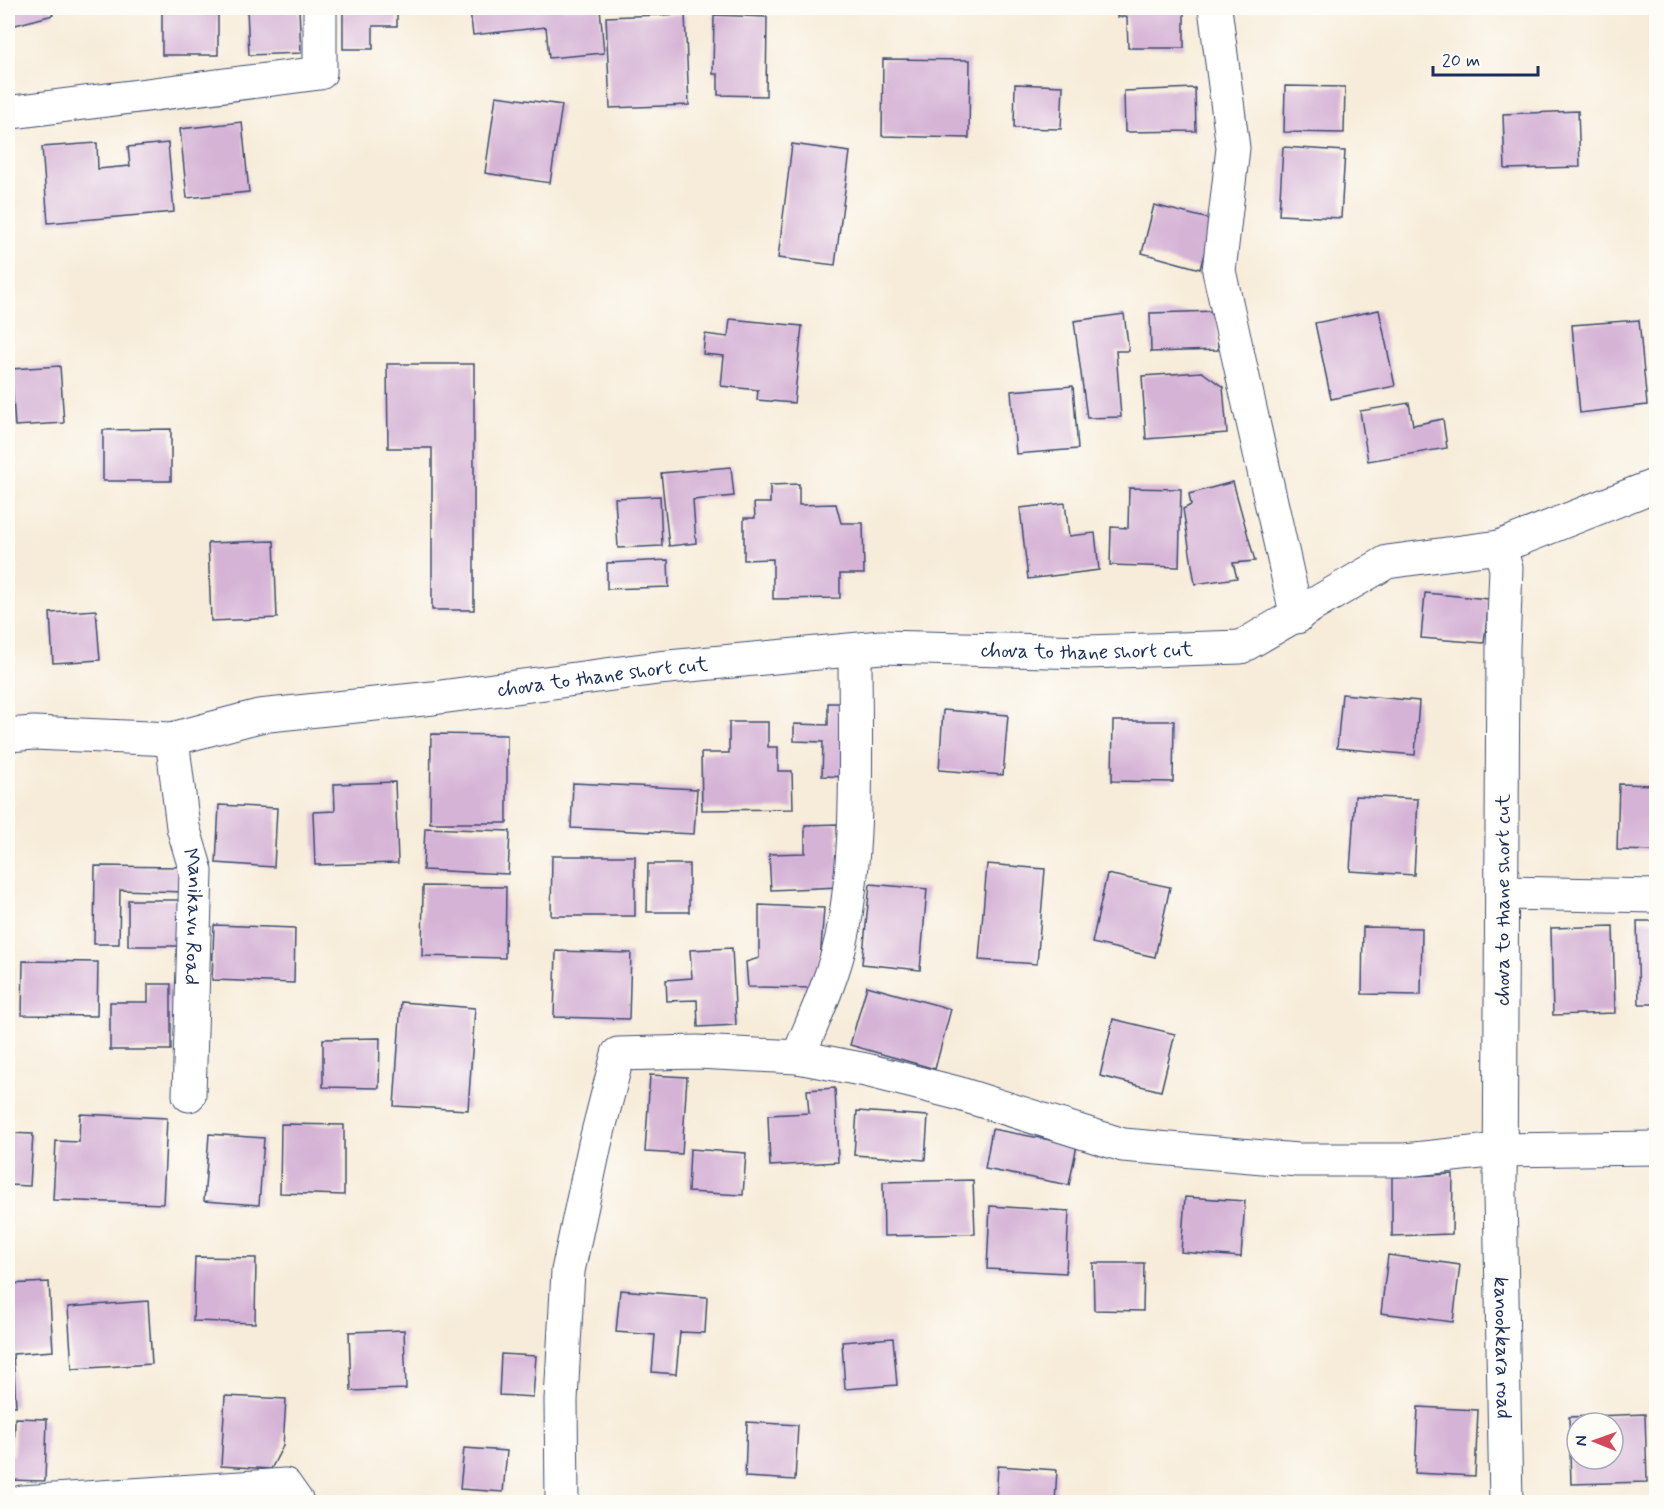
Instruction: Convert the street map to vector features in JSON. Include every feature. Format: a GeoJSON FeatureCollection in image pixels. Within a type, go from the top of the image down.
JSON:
{"type":"FeatureCollection","features":[{"type":"Feature","properties":{"kind":"street"},"geometry":{"type":"LineString","coordinates":[[13,112],[320,73],[320,8]]}},
{"type":"Feature","properties":{"kind":"street"},"geometry":{"type":"LineString","coordinates":[[1215,8],[1233,148],[1219,271],[1297,617]]}},
{"type":"Feature","properties":{"kind":"street"},"geometry":{"type":"LineString","coordinates":[[1499,547],[1656,485]]}},
{"type":"Feature","properties":{"kind":"street","name":"chova to thane short cut"},"geometry":{"type":"LineString","coordinates":[[8,735],[172,739],[259,716],[433,698],[658,668],[881,647],[1087,652],[1241,647],[1297,617],[1387,562],[1499,547],[1506,568],[1503,647],[1500,1194]]}},
{"type":"Feature","properties":{"kind":"street"},"geometry":{"type":"LineString","coordinates":[[798,1057],[821,1001],[842,938],[852,834],[855,651]]}},
{"type":"Feature","properties":{"kind":"street","name":"Manikavu Road"},"geometry":{"type":"LineString","coordinates":[[172,739],[183,827],[196,871],[189,1095]]}},
{"type":"Feature","properties":{"kind":"street"},"geometry":{"type":"LineString","coordinates":[[1502,893],[1656,896]]}},
{"type":"Feature","properties":{"kind":"street"},"geometry":{"type":"LineString","coordinates":[[562,1503],[561,1400],[568,1271],[595,1144],[618,1054],[697,1052],[798,1057],[866,1070],[957,1093],[1123,1145],[1298,1160],[1405,1160],[1500,1150],[1656,1148]]}},
{"type":"Feature","properties":{"kind":"street","name":"kanookkara road"},"geometry":{"type":"LineString","coordinates":[[1500,1194],[1506,1503]]}},
{"type":"Feature","properties":{"kind":"street"},"geometry":{"type":"LineString","coordinates":[[22,1503],[291,1494]]}},
{"type":"Feature","properties":{"kind":"building"},"geometry":{"type":"Polygon","coordinates":[[[8,8],[51,8],[53,15],[8,27],[8,8]]]}},
{"type":"Feature","properties":{"kind":"building"},"geometry":{"type":"Polygon","coordinates":[[[162,8],[218,8],[218,55],[162,55],[162,8]]]}},
{"type":"Feature","properties":{"kind":"building"},"geometry":{"type":"Polygon","coordinates":[[[247,8],[299,8],[301,53],[249,55],[247,8]]]}},
{"type":"Feature","properties":{"kind":"building"},"geometry":{"type":"Polygon","coordinates":[[[343,8],[397,8],[397,26],[373,26],[373,49],[343,49],[343,8]]]}},
{"type":"Feature","properties":{"kind":"building"},"geometry":{"type":"Polygon","coordinates":[[[503,8],[600,8],[604,53],[549,58],[546,27],[473,35],[470,11],[503,8]]]}},
{"type":"Feature","properties":{"kind":"building"},"geometry":{"type":"Polygon","coordinates":[[[1117,8],[1184,8],[1184,48],[1128,48],[1127,17],[1117,17],[1117,8]]]}},
{"type":"Feature","properties":{"kind":"building"},"geometry":{"type":"Polygon","coordinates":[[[685,14],[689,105],[610,108],[606,17],[685,14]]]}},
{"type":"Feature","properties":{"kind":"building"},"geometry":{"type":"Polygon","coordinates":[[[714,15],[767,17],[766,96],[718,95],[718,74],[713,74],[714,15]]]}},
{"type":"Feature","properties":{"kind":"building"},"geometry":{"type":"Polygon","coordinates":[[[883,59],[970,60],[969,138],[882,136],[883,59]]]}},
{"type":"Feature","properties":{"kind":"building"},"geometry":{"type":"Polygon","coordinates":[[[1015,84],[1063,86],[1061,129],[1014,128],[1015,84]]]}},
{"type":"Feature","properties":{"kind":"building"},"geometry":{"type":"Polygon","coordinates":[[[1285,86],[1345,87],[1344,133],[1284,132],[1285,86]]]}},
{"type":"Feature","properties":{"kind":"building"},"geometry":{"type":"Polygon","coordinates":[[[1195,88],[1196,131],[1125,132],[1124,91],[1195,88]]]}},
{"type":"Feature","properties":{"kind":"building"},"geometry":{"type":"Polygon","coordinates":[[[496,96],[562,105],[550,183],[485,173],[496,96]]]}},
{"type":"Feature","properties":{"kind":"building"},"geometry":{"type":"Polygon","coordinates":[[[1578,111],[1580,167],[1505,169],[1503,114],[1578,111]]]}},
{"type":"Feature","properties":{"kind":"building"},"geometry":{"type":"Polygon","coordinates":[[[242,122],[249,192],[187,198],[180,129],[242,122]]]}},
{"type":"Feature","properties":{"kind":"building"},"geometry":{"type":"Polygon","coordinates":[[[97,143],[98,169],[130,166],[128,147],[168,143],[174,212],[48,223],[42,147],[97,143]]]}},
{"type":"Feature","properties":{"kind":"building"},"geometry":{"type":"Polygon","coordinates":[[[792,144],[850,152],[835,265],[778,258],[792,144]]]}},
{"type":"Feature","properties":{"kind":"building"},"geometry":{"type":"Polygon","coordinates":[[[1283,147],[1345,151],[1341,218],[1279,215],[1283,147]]]}},
{"type":"Feature","properties":{"kind":"building"},"geometry":{"type":"Polygon","coordinates":[[[1154,205],[1213,220],[1200,269],[1142,253],[1154,205]]]}},
{"type":"Feature","properties":{"kind":"building"},"geometry":{"type":"Polygon","coordinates":[[[1379,310],[1395,386],[1331,399],[1315,323],[1379,310]]]}},
{"type":"Feature","properties":{"kind":"building"},"geometry":{"type":"Polygon","coordinates":[[[1217,311],[1218,350],[1151,352],[1150,313],[1217,311]]]}},
{"type":"Feature","properties":{"kind":"building"},"geometry":{"type":"Polygon","coordinates":[[[1124,314],[1129,351],[1116,351],[1121,417],[1087,418],[1074,321],[1124,314]]]}},
{"type":"Feature","properties":{"kind":"building"},"geometry":{"type":"Polygon","coordinates":[[[730,319],[802,326],[794,403],[757,400],[758,390],[721,386],[724,356],[703,354],[705,334],[728,337],[730,319]]]}},
{"type":"Feature","properties":{"kind":"building"},"geometry":{"type":"Polygon","coordinates":[[[1639,320],[1647,405],[1580,413],[1572,325],[1639,320]]]}},
{"type":"Feature","properties":{"kind":"building"},"geometry":{"type":"Polygon","coordinates":[[[387,364],[474,364],[474,610],[432,610],[432,448],[388,448],[387,364]]]}},
{"type":"Feature","properties":{"kind":"building"},"geometry":{"type":"Polygon","coordinates":[[[60,366],[64,423],[15,426],[11,369],[60,366]]]}},
{"type":"Feature","properties":{"kind":"building"},"geometry":{"type":"Polygon","coordinates":[[[1202,372],[1223,387],[1227,433],[1146,439],[1142,376],[1202,372]]]}},
{"type":"Feature","properties":{"kind":"building"},"geometry":{"type":"Polygon","coordinates":[[[1073,386],[1078,449],[1016,454],[1011,391],[1073,386]]]}},
{"type":"Feature","properties":{"kind":"building"},"geometry":{"type":"Polygon","coordinates":[[[1409,403],[1413,425],[1443,419],[1447,448],[1368,461],[1360,411],[1409,403]]]}},
{"type":"Feature","properties":{"kind":"building"},"geometry":{"type":"Polygon","coordinates":[[[171,429],[171,481],[103,481],[103,430],[171,429]]]}},
{"type":"Feature","properties":{"kind":"building"},"geometry":{"type":"Polygon","coordinates":[[[731,467],[734,496],[693,500],[696,543],[669,546],[661,473],[731,467]]]}},
{"type":"Feature","properties":{"kind":"building"},"geometry":{"type":"Polygon","coordinates":[[[1233,482],[1255,561],[1233,563],[1237,578],[1195,584],[1183,509],[1191,505],[1189,494],[1233,482]]]}},
{"type":"Feature","properties":{"kind":"building"},"geometry":{"type":"Polygon","coordinates":[[[799,484],[799,505],[836,504],[841,523],[863,523],[864,574],[840,574],[840,598],[773,599],[773,559],[744,560],[744,518],[755,518],[754,503],[770,503],[770,485],[799,484]]]}},
{"type":"Feature","properties":{"kind":"building"},"geometry":{"type":"Polygon","coordinates":[[[1129,488],[1181,489],[1179,567],[1110,565],[1111,527],[1128,528],[1129,488]]]}},
{"type":"Feature","properties":{"kind":"building"},"geometry":{"type":"Polygon","coordinates":[[[660,496],[662,546],[618,548],[615,498],[660,496]]]}},
{"type":"Feature","properties":{"kind":"building"},"geometry":{"type":"Polygon","coordinates":[[[1065,503],[1069,536],[1095,533],[1099,570],[1028,579],[1020,508],[1065,503]]]}},
{"type":"Feature","properties":{"kind":"building"},"geometry":{"type":"Polygon","coordinates":[[[274,541],[277,618],[211,621],[208,543],[274,541]]]}},
{"type":"Feature","properties":{"kind":"building"},"geometry":{"type":"Polygon","coordinates":[[[1656,548],[1656,576],[1655,577],[1651,549],[1656,548]]]}},
{"type":"Feature","properties":{"kind":"building"},"geometry":{"type":"Polygon","coordinates":[[[668,560],[669,587],[607,589],[607,563],[668,560]]]}},
{"type":"Feature","properties":{"kind":"building"},"geometry":{"type":"Polygon","coordinates":[[[1425,593],[1489,599],[1484,643],[1421,638],[1425,593]]]}},
{"type":"Feature","properties":{"kind":"building"},"geometry":{"type":"Polygon","coordinates":[[[96,610],[100,660],[53,663],[50,613],[96,610]]]}},
{"type":"Feature","properties":{"kind":"building"},"geometry":{"type":"Polygon","coordinates":[[[1342,694],[1419,701],[1415,755],[1337,748],[1342,694]]]}},
{"type":"Feature","properties":{"kind":"building"},"geometry":{"type":"Polygon","coordinates":[[[828,703],[852,703],[850,777],[822,776],[823,742],[794,741],[794,724],[828,725],[828,703]]]}},
{"type":"Feature","properties":{"kind":"building"},"geometry":{"type":"Polygon","coordinates":[[[943,710],[1008,715],[1003,775],[939,770],[943,710]]]}},
{"type":"Feature","properties":{"kind":"building"},"geometry":{"type":"Polygon","coordinates":[[[1113,721],[1174,721],[1173,782],[1112,781],[1113,721]]]}},
{"type":"Feature","properties":{"kind":"building"},"geometry":{"type":"Polygon","coordinates":[[[729,722],[768,722],[768,747],[778,747],[778,771],[792,771],[793,809],[702,810],[701,753],[729,753],[729,722]]]}},
{"type":"Feature","properties":{"kind":"building"},"geometry":{"type":"Polygon","coordinates":[[[431,734],[507,735],[507,823],[430,823],[431,734]]]}},
{"type":"Feature","properties":{"kind":"building"},"geometry":{"type":"Polygon","coordinates":[[[395,782],[398,863],[315,865],[313,812],[335,811],[334,784],[395,782]]]}},
{"type":"Feature","properties":{"kind":"building"},"geometry":{"type":"Polygon","coordinates":[[[573,783],[697,789],[694,834],[571,828],[573,783]]]}},
{"type":"Feature","properties":{"kind":"building"},"geometry":{"type":"Polygon","coordinates":[[[1619,784],[1656,785],[1656,851],[1617,850],[1619,784]]]}},
{"type":"Feature","properties":{"kind":"building"},"geometry":{"type":"Polygon","coordinates":[[[1355,796],[1418,799],[1414,875],[1350,871],[1355,796]]]}},
{"type":"Feature","properties":{"kind":"building"},"geometry":{"type":"Polygon","coordinates":[[[219,805],[277,808],[274,867],[216,863],[219,805]]]}},
{"type":"Feature","properties":{"kind":"building"},"geometry":{"type":"Polygon","coordinates":[[[837,824],[840,887],[771,890],[769,854],[805,853],[805,825],[837,824]]]}},
{"type":"Feature","properties":{"kind":"building"},"geometry":{"type":"Polygon","coordinates":[[[425,828],[510,831],[508,874],[423,870],[425,828]]]}},
{"type":"Feature","properties":{"kind":"building"},"geometry":{"type":"Polygon","coordinates":[[[552,856],[635,856],[635,916],[551,916],[552,856]]]}},
{"type":"Feature","properties":{"kind":"building"},"geometry":{"type":"Polygon","coordinates":[[[648,864],[689,864],[689,912],[647,912],[648,864]]]}},
{"type":"Feature","properties":{"kind":"building"},"geometry":{"type":"Polygon","coordinates":[[[987,864],[1045,869],[1037,964],[979,960],[987,864]]]}},
{"type":"Feature","properties":{"kind":"building"},"geometry":{"type":"Polygon","coordinates":[[[95,866],[185,867],[185,892],[120,890],[119,944],[94,944],[95,866]]]}},
{"type":"Feature","properties":{"kind":"building"},"geometry":{"type":"Polygon","coordinates":[[[1107,874],[1170,887],[1155,957],[1092,943],[1107,874]]]}},
{"type":"Feature","properties":{"kind":"building"},"geometry":{"type":"Polygon","coordinates":[[[870,884],[927,889],[920,970],[862,964],[870,884]]]}},
{"type":"Feature","properties":{"kind":"building"},"geometry":{"type":"Polygon","coordinates":[[[423,886],[506,887],[505,958],[422,956],[423,886]]]}},
{"type":"Feature","properties":{"kind":"building"},"geometry":{"type":"Polygon","coordinates":[[[128,900],[184,900],[183,946],[128,946],[128,900]]]}},
{"type":"Feature","properties":{"kind":"building"},"geometry":{"type":"Polygon","coordinates":[[[759,905],[824,908],[818,988],[748,987],[746,962],[759,958],[759,905]]]}},
{"type":"Feature","properties":{"kind":"building"},"geometry":{"type":"Polygon","coordinates":[[[1637,921],[1656,921],[1656,1004],[1639,1004],[1637,921]]]}},
{"type":"Feature","properties":{"kind":"building"},"geometry":{"type":"Polygon","coordinates":[[[214,925],[295,928],[294,983],[212,980],[214,925]]]}},
{"type":"Feature","properties":{"kind":"building"},"geometry":{"type":"Polygon","coordinates":[[[1613,926],[1615,1013],[1553,1015],[1551,928],[1613,926]]]}},
{"type":"Feature","properties":{"kind":"building"},"geometry":{"type":"Polygon","coordinates":[[[1363,927],[1422,928],[1421,995],[1362,994],[1363,927]]]}},
{"type":"Feature","properties":{"kind":"building"},"geometry":{"type":"Polygon","coordinates":[[[732,948],[736,1025],[698,1027],[697,1000],[667,1001],[666,980],[692,978],[690,950],[732,948]]]}},
{"type":"Feature","properties":{"kind":"building"},"geometry":{"type":"Polygon","coordinates":[[[556,951],[631,953],[629,1019],[554,1017],[556,951]]]}},
{"type":"Feature","properties":{"kind":"building"},"geometry":{"type":"Polygon","coordinates":[[[23,961],[98,962],[97,1016],[22,1015],[23,961]]]}},
{"type":"Feature","properties":{"kind":"building"},"geometry":{"type":"Polygon","coordinates":[[[148,984],[171,984],[171,1050],[110,1050],[110,1002],[148,1002],[148,984]]]}},
{"type":"Feature","properties":{"kind":"building"},"geometry":{"type":"Polygon","coordinates":[[[867,986],[951,1009],[935,1069],[850,1045],[867,986]]]}},
{"type":"Feature","properties":{"kind":"building"},"geometry":{"type":"Polygon","coordinates":[[[401,1002],[475,1008],[468,1110],[394,1106],[401,1002]]]}},
{"type":"Feature","properties":{"kind":"building"},"geometry":{"type":"Polygon","coordinates":[[[1113,1019],[1175,1034],[1161,1091],[1100,1076],[1113,1019]]]}},
{"type":"Feature","properties":{"kind":"building"},"geometry":{"type":"Polygon","coordinates":[[[380,1038],[379,1088],[323,1087],[323,1039],[380,1038]]]}},
{"type":"Feature","properties":{"kind":"building"},"geometry":{"type":"Polygon","coordinates":[[[650,1075],[687,1077],[682,1154],[645,1152],[650,1075]]]}},
{"type":"Feature","properties":{"kind":"building"},"geometry":{"type":"Polygon","coordinates":[[[835,1088],[838,1162],[770,1166],[768,1115],[809,1113],[807,1090],[835,1088]]]}},
{"type":"Feature","properties":{"kind":"building"},"geometry":{"type":"Polygon","coordinates":[[[857,1111],[928,1116],[925,1160],[854,1155],[857,1111]]]}},
{"type":"Feature","properties":{"kind":"building"},"geometry":{"type":"Polygon","coordinates":[[[80,1114],[167,1118],[163,1204],[53,1200],[56,1141],[79,1142],[80,1114]]]}},
{"type":"Feature","properties":{"kind":"building"},"geometry":{"type":"Polygon","coordinates":[[[281,1124],[344,1125],[344,1195],[280,1193],[281,1124]]]}},
{"type":"Feature","properties":{"kind":"building"},"geometry":{"type":"Polygon","coordinates":[[[992,1129],[1077,1145],[1069,1185],[985,1169],[992,1129]]]}},
{"type":"Feature","properties":{"kind":"building"},"geometry":{"type":"Polygon","coordinates":[[[8,1133],[33,1134],[30,1186],[8,1185],[8,1133]]]}},
{"type":"Feature","properties":{"kind":"building"},"geometry":{"type":"Polygon","coordinates":[[[209,1134],[264,1138],[259,1205],[204,1201],[209,1134]]]}},
{"type":"Feature","properties":{"kind":"building"},"geometry":{"type":"Polygon","coordinates":[[[690,1149],[746,1153],[743,1195],[688,1192],[690,1149]]]}},
{"type":"Feature","properties":{"kind":"building"},"geometry":{"type":"Polygon","coordinates":[[[1453,1174],[1452,1234],[1392,1236],[1392,1177],[1453,1174]]]}},
{"type":"Feature","properties":{"kind":"building"},"geometry":{"type":"Polygon","coordinates":[[[973,1180],[975,1234],[884,1236],[883,1182],[973,1180]]]}},
{"type":"Feature","properties":{"kind":"building"},"geometry":{"type":"Polygon","coordinates":[[[1185,1197],[1245,1201],[1241,1257],[1181,1252],[1185,1197]]]}},
{"type":"Feature","properties":{"kind":"building"},"geometry":{"type":"Polygon","coordinates":[[[990,1206],[1069,1211],[1066,1273],[987,1269],[990,1206]]]}},
{"type":"Feature","properties":{"kind":"building"},"geometry":{"type":"Polygon","coordinates":[[[1388,1255],[1460,1265],[1453,1322],[1381,1313],[1388,1255]]]}},
{"type":"Feature","properties":{"kind":"building"},"geometry":{"type":"Polygon","coordinates":[[[195,1257],[256,1258],[255,1323],[193,1321],[195,1257]]]}},
{"type":"Feature","properties":{"kind":"building"},"geometry":{"type":"Polygon","coordinates":[[[1093,1263],[1144,1263],[1143,1311],[1094,1310],[1093,1263]]]}},
{"type":"Feature","properties":{"kind":"building"},"geometry":{"type":"Polygon","coordinates":[[[49,1282],[53,1351],[13,1354],[16,1406],[8,1406],[8,1284],[49,1282]]]}},
{"type":"Feature","properties":{"kind":"building"},"geometry":{"type":"Polygon","coordinates":[[[620,1290],[707,1297],[705,1333],[680,1332],[676,1374],[652,1372],[655,1335],[616,1332],[620,1290]]]}},
{"type":"Feature","properties":{"kind":"building"},"geometry":{"type":"Polygon","coordinates":[[[148,1301],[152,1364],[72,1369],[68,1307],[148,1301]]]}},
{"type":"Feature","properties":{"kind":"building"},"geometry":{"type":"Polygon","coordinates":[[[404,1330],[406,1389],[351,1391],[349,1332],[404,1330]]]}},
{"type":"Feature","properties":{"kind":"building"},"geometry":{"type":"Polygon","coordinates":[[[893,1338],[897,1385],[845,1389],[842,1342],[893,1338]]]}},
{"type":"Feature","properties":{"kind":"building"},"geometry":{"type":"Polygon","coordinates":[[[501,1354],[536,1356],[533,1397],[499,1395],[501,1354]]]}},
{"type":"Feature","properties":{"kind":"building"},"geometry":{"type":"Polygon","coordinates":[[[225,1396],[286,1399],[283,1446],[271,1469],[221,1466],[225,1396]]]}},
{"type":"Feature","properties":{"kind":"building"},"geometry":{"type":"Polygon","coordinates":[[[1418,1407],[1478,1410],[1475,1476],[1415,1473],[1418,1407]]]}},
{"type":"Feature","properties":{"kind":"building"},"geometry":{"type":"Polygon","coordinates":[[[1645,1414],[1647,1482],[1571,1484],[1571,1471],[1625,1471],[1625,1415],[1645,1414]]]}},
{"type":"Feature","properties":{"kind":"building"},"geometry":{"type":"Polygon","coordinates":[[[15,1418],[47,1419],[45,1481],[8,1480],[8,1455],[14,1455],[15,1418]]]}},
{"type":"Feature","properties":{"kind":"building"},"geometry":{"type":"Polygon","coordinates":[[[747,1422],[798,1425],[795,1480],[745,1477],[747,1422]]]}},
{"type":"Feature","properties":{"kind":"building"},"geometry":{"type":"Polygon","coordinates":[[[464,1448],[507,1451],[503,1492],[460,1489],[464,1448]]]}},
{"type":"Feature","properties":{"kind":"building"},"geometry":{"type":"Polygon","coordinates":[[[998,1466],[1057,1470],[1055,1502],[996,1502],[998,1466]]]}}]}
